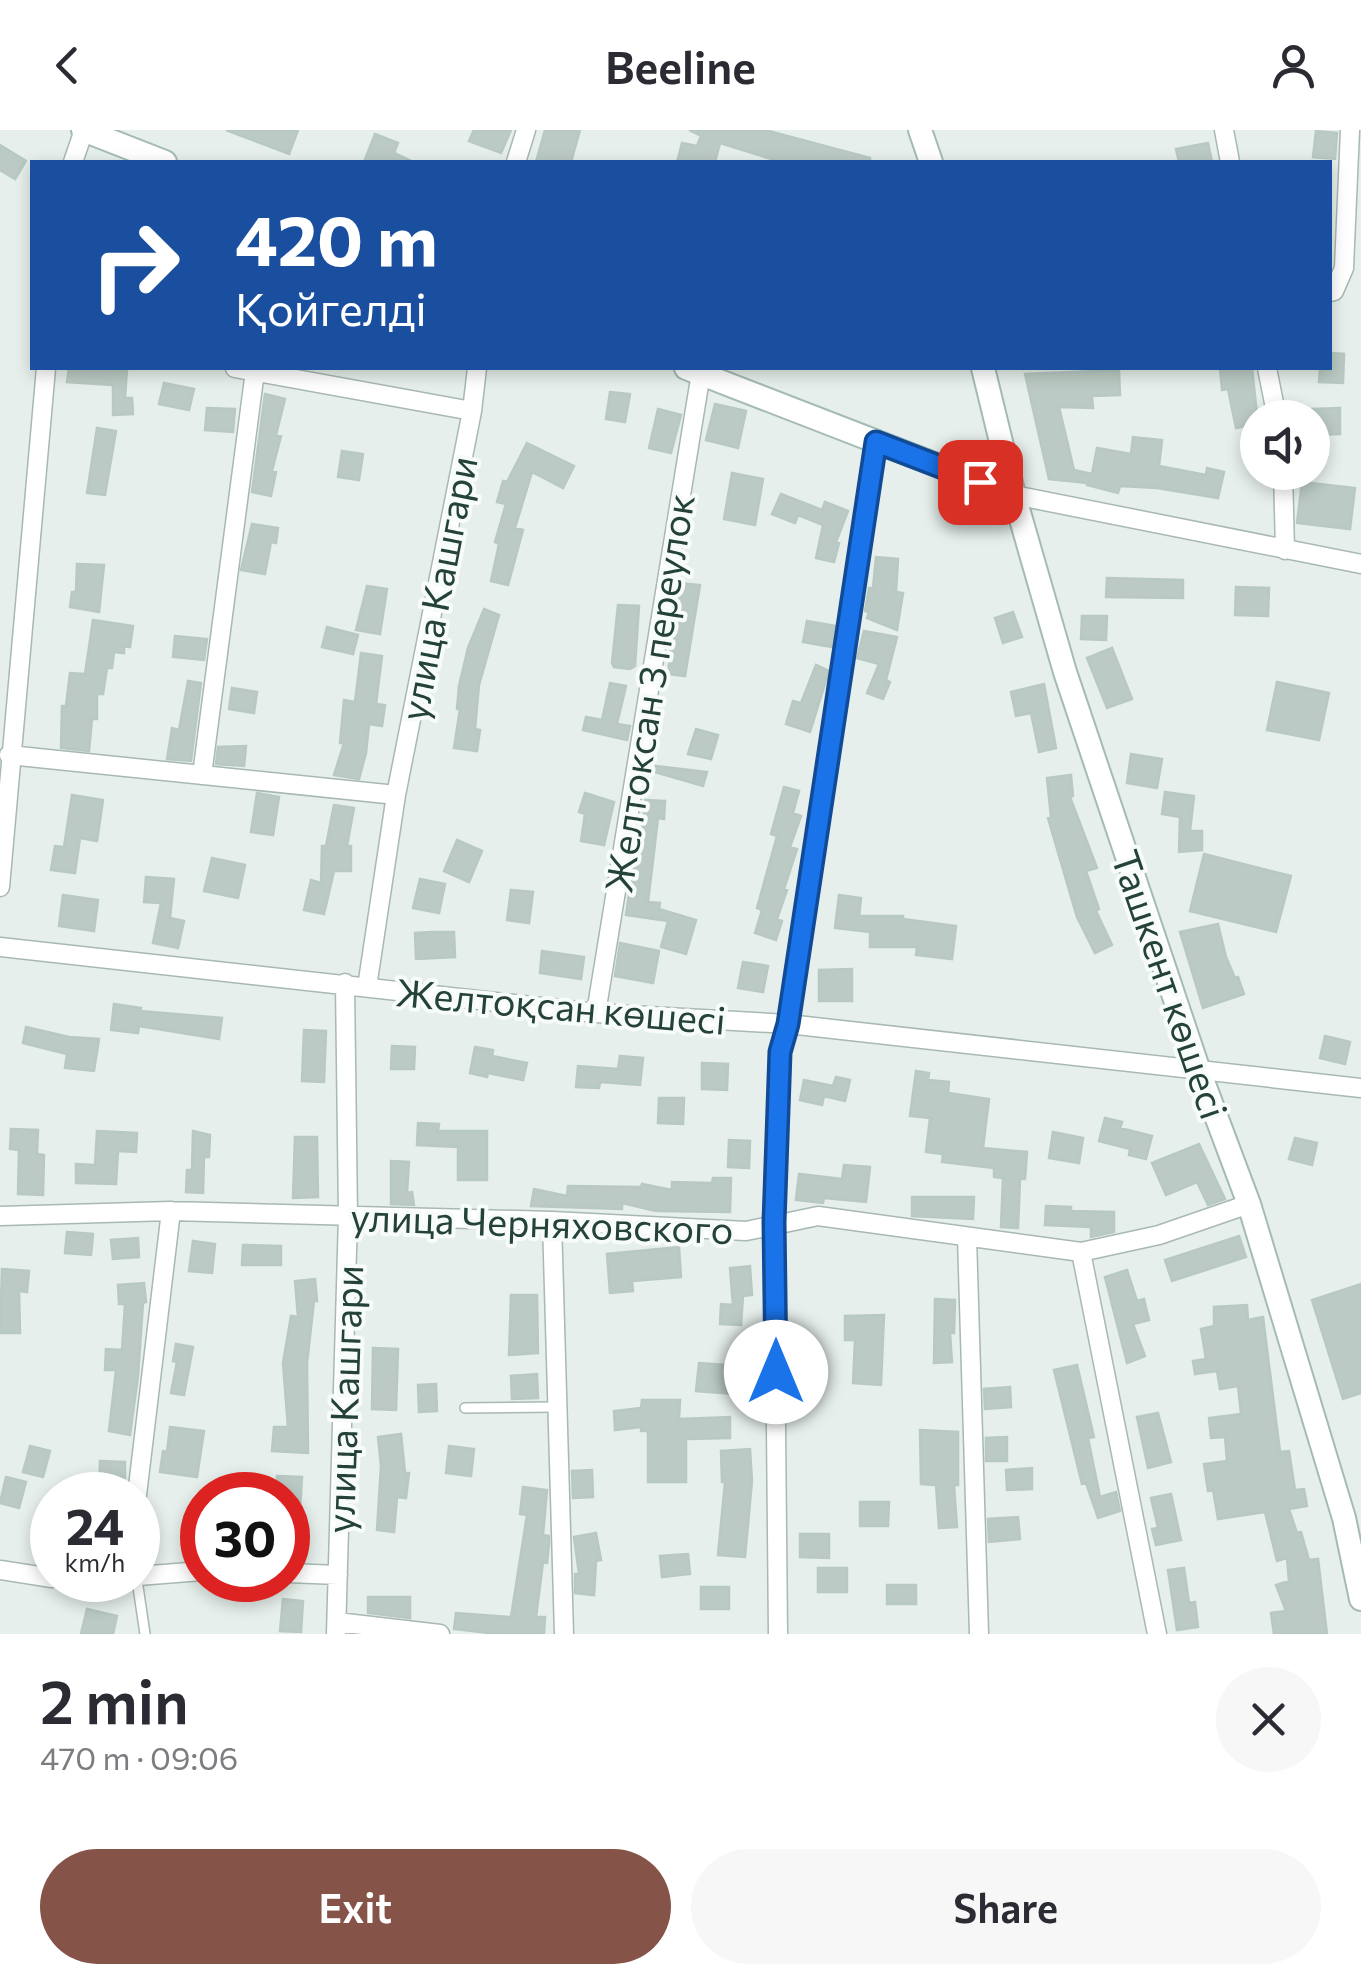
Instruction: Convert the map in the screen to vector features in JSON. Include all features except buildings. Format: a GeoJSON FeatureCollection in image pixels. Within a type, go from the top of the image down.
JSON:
{"type":"FeatureCollection","features":[{"type":"Feature","properties":{"kind":"main road"},"geometry":{"type":"LineString","coordinates":[[84,130],[129,138],[162,160]]}},
{"type":"Feature","properties":{"kind":"main road"},"geometry":{"type":"LineString","coordinates":[[920,130],[930,160]]}},
{"type":"Feature","properties":{"kind":"main road"},"geometry":{"type":"LineString","coordinates":[[693,370],[1014,496]]}},
{"type":"Feature","properties":{"kind":"main road","name":"Ташкент көшесі"},"geometry":{"type":"LineString","coordinates":[[982,370],[1065,672],[1353,1515],[1361,1599]]}},
{"type":"Feature","properties":{"kind":"street"},"geometry":{"type":"LineString","coordinates":[[73,160],[84,130]]}},
{"type":"Feature","properties":{"kind":"street"},"geometry":{"type":"LineString","coordinates":[[517,160],[526,130]]}},
{"type":"Feature","properties":{"kind":"street"},"geometry":{"type":"LineString","coordinates":[[1224,130],[1230,160]]}},
{"type":"Feature","properties":{"kind":"street"},"geometry":{"type":"LineString","coordinates":[[1332,289],[1344,268],[1350,130]]}},
{"type":"Feature","properties":{"kind":"street"},"geometry":{"type":"LineString","coordinates":[[0,887],[46,370]]}},
{"type":"Feature","properties":{"kind":"street"},"geometry":{"type":"LineString","coordinates":[[249,370],[472,411]]}},
{"type":"Feature","properties":{"kind":"street","name":"улица Кашгари"},"geometry":{"type":"LineString","coordinates":[[367,987],[396,795],[477,370]]}},
{"type":"Feature","properties":{"kind":"street","name":"Желтоксан 3 переулок"},"geometry":{"type":"LineString","coordinates":[[596,1013],[693,370]]}},
{"type":"Feature","properties":{"kind":"street"},"geometry":{"type":"LineString","coordinates":[[1268,370],[1274,400]]}},
{"type":"Feature","properties":{"kind":"street"},"geometry":{"type":"LineString","coordinates":[[202,774],[256,371]]}},
{"type":"Feature","properties":{"kind":"street"},"geometry":{"type":"LineString","coordinates":[[778,1634],[774,1222],[780,1052],[788,1024],[876,442]]}},
{"type":"Feature","properties":{"kind":"street"},"geometry":{"type":"LineString","coordinates":[[1283,490],[1285,550]]}},
{"type":"Feature","properties":{"kind":"street"},"geometry":{"type":"LineString","coordinates":[[1014,496],[1361,564]]}},
{"type":"Feature","properties":{"kind":"street"},"geometry":{"type":"LineString","coordinates":[[9,755],[396,795]]}},
{"type":"Feature","properties":{"kind":"street","name":"Желтоқсан көшесі"},"geometry":{"type":"LineString","coordinates":[[0,947],[596,1013],[788,1024],[1361,1088]]}},
{"type":"Feature","properties":{"kind":"street","name":"улица Кашгари"},"geometry":{"type":"LineString","coordinates":[[337,1628],[348,1216],[344,983]]}},
{"type":"Feature","properties":{"kind":"street","name":"улица Черняховского"},"geometry":{"type":"LineString","coordinates":[[0,1216],[172,1212],[552,1221],[746,1231],[774,1222],[818,1216],[1081,1252],[1158,1235],[1249,1204]]}},
{"type":"Feature","properties":{"kind":"street"},"geometry":{"type":"LineString","coordinates":[[140,1472],[172,1212]]}},
{"type":"Feature","properties":{"kind":"street"},"geometry":{"type":"LineString","coordinates":[[552,1221],[564,1634]]}},
{"type":"Feature","properties":{"kind":"street"},"geometry":{"type":"LineString","coordinates":[[967,1237],[979,1634]]}},
{"type":"Feature","properties":{"kind":"street"},"geometry":{"type":"LineString","coordinates":[[1081,1252],[1158,1634]]}},
{"type":"Feature","properties":{"kind":"street"},"geometry":{"type":"LineString","coordinates":[[0,1570],[30,1575]]}},
{"type":"Feature","properties":{"kind":"street"},"geometry":{"type":"LineString","coordinates":[[310,1574],[338,1575]]}},
{"type":"Feature","properties":{"kind":"street"},"geometry":{"type":"LineString","coordinates":[[337,1628],[440,1634]]}},
{"type":"Feature","properties":{"kind":"lane"},"geometry":{"type":"LineString","coordinates":[[465,1408],[556,1407]]}},
{"type":"Feature","properties":{"kind":"lane"},"geometry":{"type":"LineString","coordinates":[[141,1602],[146,1634]]}},
{"type":"Feature","properties":{"kind":"route"},"geometry":{"type":"LineString","coordinates":[[776,1372],[774,1222],[780,1052],[788,1024],[876,442],[980,482]]}}]}
